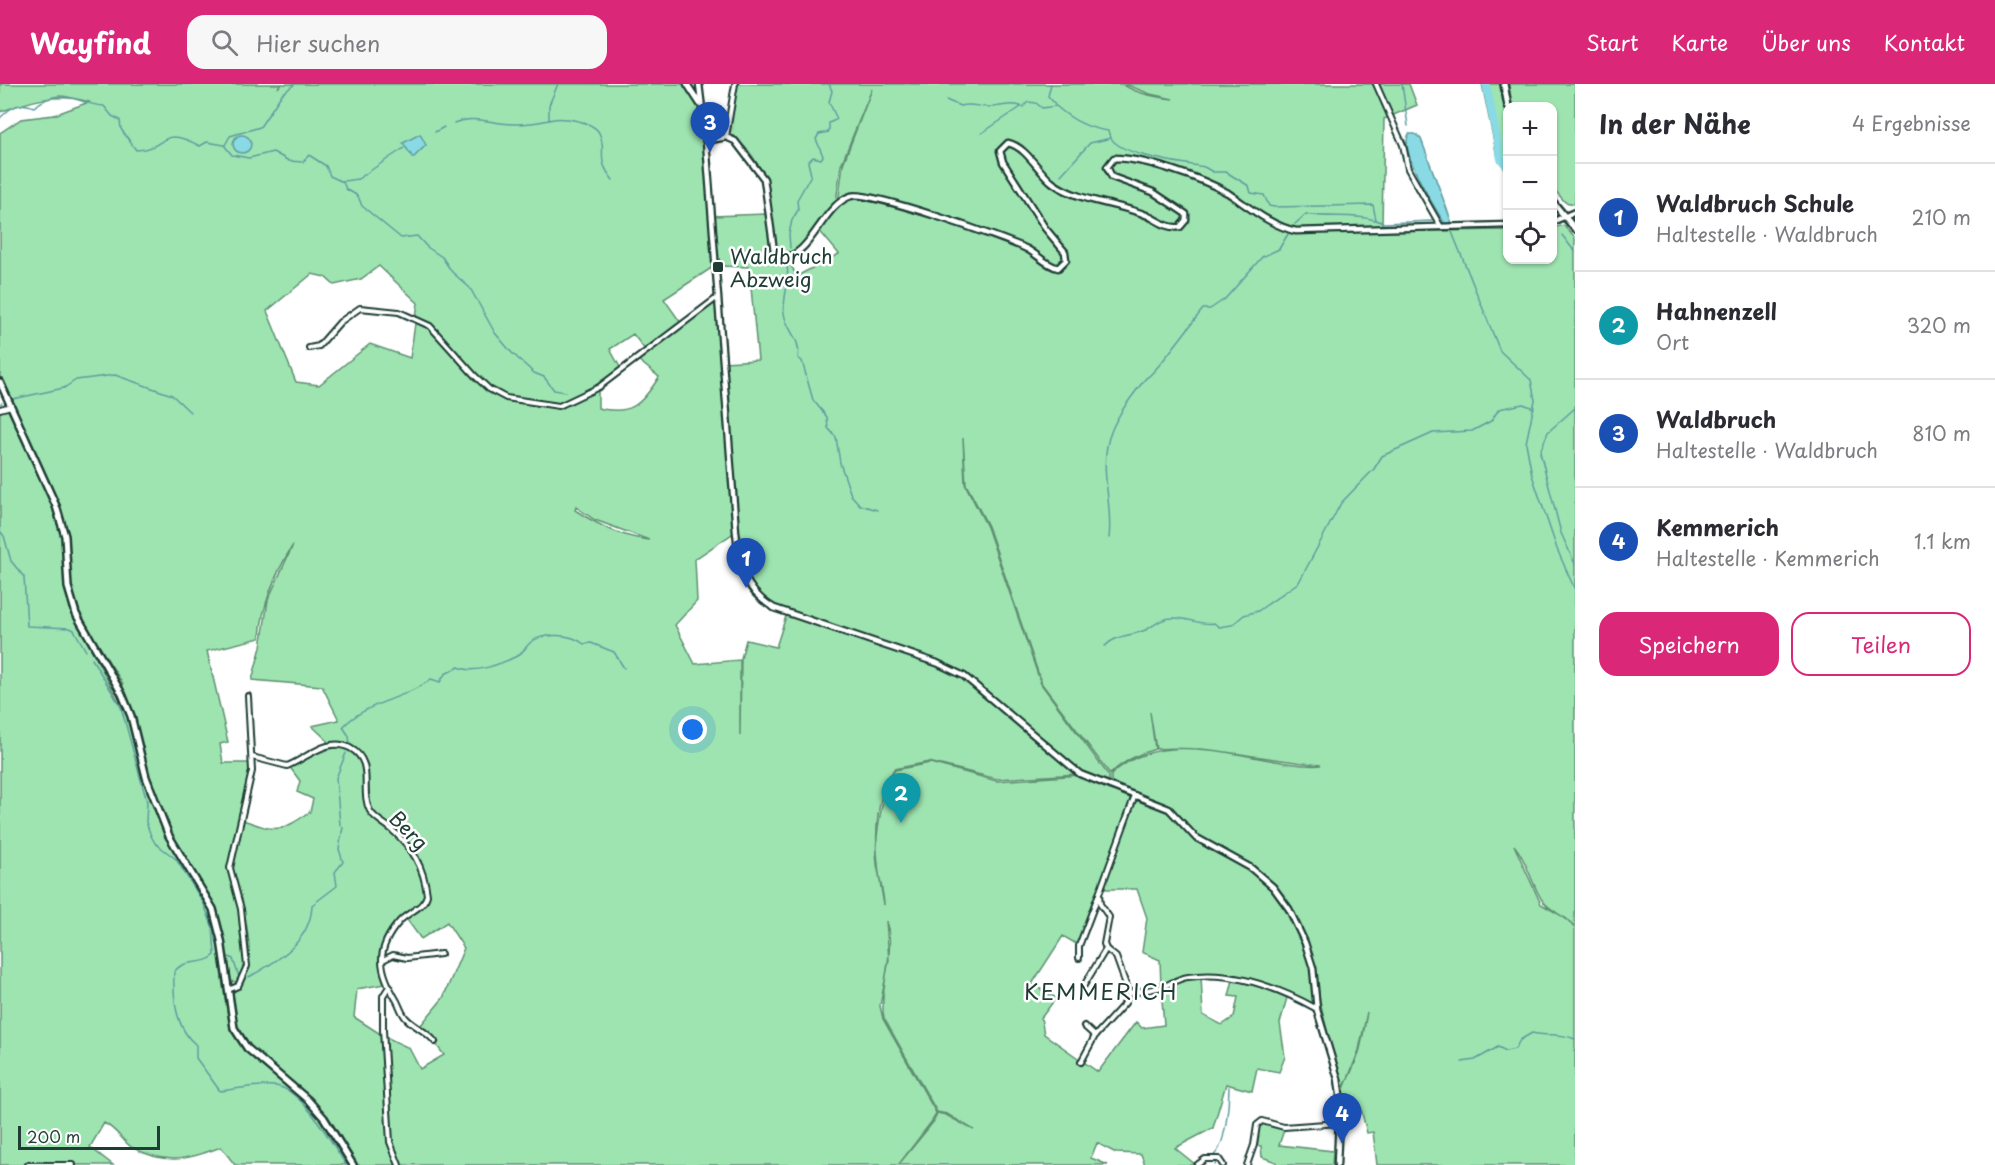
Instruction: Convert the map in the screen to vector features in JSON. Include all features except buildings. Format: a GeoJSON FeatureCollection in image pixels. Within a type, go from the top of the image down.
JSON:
{"type":"FeatureCollection","features":[{"type":"Feature","properties":{"kind":"main road"},"geometry":{"type":"LineString","coordinates":[[1504,84],[1507,102]]}},
{"type":"Feature","properties":{"kind":"main road"},"geometry":{"type":"LineString","coordinates":[[1557,207],[1575,229]]}},
{"type":"Feature","properties":{"kind":"main road"},"geometry":{"type":"LineString","coordinates":[[0,382],[58,513],[65,536],[68,587],[76,614],[122,694],[131,716],[146,777],[169,836],[213,909],[221,940],[234,1028],[246,1048],[308,1100],[333,1131],[353,1165]]}},
{"type":"Feature","properties":{"kind":"street"},"geometry":{"type":"LineString","coordinates":[[687,84],[702,106]]}},
{"type":"Feature","properties":{"kind":"street"},"geometry":{"type":"LineString","coordinates":[[699,84],[706,141],[740,569],[755,593],[774,608],[937,663],[963,676],[1080,774],[1110,788],[1169,809],[1195,837],[1251,868],[1273,887],[1293,915],[1313,968],[1317,1010],[1338,1079],[1340,1123],[1337,1165]]}},
{"type":"Feature","properties":{"kind":"street"},"geometry":{"type":"LineString","coordinates":[[726,137],[735,84]]}},
{"type":"Feature","properties":{"kind":"street"},"geometry":{"type":"LineString","coordinates":[[1376,84],[1403,145],[1412,177],[1441,228]]}},
{"type":"Feature","properties":{"kind":"street"},"geometry":{"type":"LineString","coordinates":[[706,141],[726,137],[735,141],[747,153],[764,179],[774,251],[781,258],[797,253],[837,203],[852,195],[871,196],[1026,249],[1058,268],[1066,260],[1065,252],[1046,228],[1003,162],[1000,151],[1008,143],[1017,147],[1052,183],[1069,192],[1144,215],[1172,228],[1180,227],[1186,220],[1186,214],[1154,192],[1112,177],[1107,168],[1114,158],[1207,182],[1286,229],[1328,231],[1503,225]]}},
{"type":"Feature","properties":{"kind":"street"},"geometry":{"type":"LineString","coordinates":[[1557,220],[1575,212]]}},
{"type":"Feature","properties":{"kind":"street"},"geometry":{"type":"LineString","coordinates":[[309,348],[319,346],[340,322],[360,308],[399,312],[430,326],[489,388],[506,398],[559,406],[599,387],[718,297]]}},
{"type":"Feature","properties":{"kind":"street"},"geometry":{"type":"LineString","coordinates":[[0,409],[11,406]]}},
{"type":"Feature","properties":{"kind":"street"},"geometry":{"type":"LineString","coordinates":[[228,991],[238,986],[247,966],[242,909],[230,868],[251,778],[248,696]]}},
{"type":"Feature","properties":{"kind":"street","name":"Berg"},"geometry":{"type":"LineString","coordinates":[[252,757],[287,766],[336,744],[350,748],[365,764],[368,807],[371,813],[401,838],[416,856],[426,888],[426,899],[401,920],[387,940],[382,960]]}},
{"type":"Feature","properties":{"kind":"street"},"geometry":{"type":"LineString","coordinates":[[1079,958],[1079,946],[1135,795]]}},
{"type":"Feature","properties":{"kind":"street"},"geometry":{"type":"LineString","coordinates":[[1081,1062],[1095,1036],[1125,1003],[1129,993],[1116,957],[1106,949],[1104,944],[1109,918],[1100,904],[1099,894]]}},
{"type":"Feature","properties":{"kind":"street"},"geometry":{"type":"LineString","coordinates":[[1083,987],[1106,949]]}},
{"type":"Feature","properties":{"kind":"street"},"geometry":{"type":"LineString","coordinates":[[435,1042],[405,1017],[388,988],[382,960],[393,955],[407,958],[441,954]]}},
{"type":"Feature","properties":{"kind":"street"},"geometry":{"type":"LineString","coordinates":[[1129,993],[1161,987],[1185,977],[1201,976],[1263,984],[1288,993],[1317,1010]]}},
{"type":"Feature","properties":{"kind":"street"},"geometry":{"type":"LineString","coordinates":[[388,988],[383,996],[383,1030],[390,1142],[399,1165]]}},
{"type":"Feature","properties":{"kind":"street"},"geometry":{"type":"LineString","coordinates":[[1084,1026],[1095,1036]]}},
{"type":"Feature","properties":{"kind":"street"},"geometry":{"type":"LineString","coordinates":[[1246,1165],[1254,1145],[1257,1125],[1262,1121],[1284,1127],[1340,1123]]}},
{"type":"Feature","properties":{"kind":"street"},"geometry":{"type":"LineString","coordinates":[[1197,1165],[1211,1158],[1219,1159],[1223,1165]]}},
{"type":"Feature","properties":{"kind":"street"},"geometry":{"type":"LineString","coordinates":[[28,1165],[73,1165]]}},
{"type":"Feature","properties":{"kind":"green space"},"geometry":{"type":"Polygon","coordinates":[[[0,84],[280,84],[278,88],[281,84],[685,84],[700,106],[713,267],[664,299],[681,323],[645,350],[633,334],[610,349],[621,369],[598,387],[598,408],[627,409],[641,401],[659,377],[637,359],[717,299],[735,532],[695,559],[697,601],[675,625],[695,664],[740,660],[740,736],[741,658],[746,640],[776,647],[787,613],[936,665],[962,677],[1078,774],[997,779],[929,762],[894,769],[881,800],[877,842],[886,789],[895,770],[930,763],[997,781],[1080,775],[1109,790],[1133,796],[1106,872],[1135,797],[1168,811],[1208,849],[1258,875],[1288,910],[1303,940],[1305,939],[1297,921],[1275,886],[1252,867],[1211,847],[1196,836],[1170,808],[1111,787],[1111,775],[1128,762],[1147,753],[1168,749],[1156,749],[1150,712],[1155,749],[1131,759],[1110,774],[1042,684],[988,526],[966,484],[963,438],[965,484],[987,527],[1041,684],[1109,776],[1109,786],[1082,773],[964,675],[938,662],[775,606],[756,590],[742,568],[724,362],[758,360],[749,267],[718,266],[713,216],[766,214],[773,251],[781,259],[787,259],[797,276],[839,254],[818,229],[838,203],[843,164],[872,89],[841,165],[836,202],[797,252],[786,256],[775,251],[769,203],[760,170],[742,144],[728,136],[736,84],[1122,84],[1147,94],[1173,99],[1150,94],[1125,84],[1409,84],[1417,105],[1384,119],[1382,226],[1307,228],[1303,233],[1503,230],[1503,264],[1557,264],[1557,227],[1563,225],[1575,238],[1575,927],[1569,921],[1575,929],[1575,1165],[1377,1165],[1373,1132],[1367,1133],[1360,1105],[1341,1108],[1345,1086],[1358,1057],[1367,1012],[1359,1050],[1341,1090],[1317,988],[1315,1007],[1286,992],[1254,981],[1221,975],[1204,975],[1185,977],[1201,976],[1203,1015],[1222,1025],[1234,1017],[1238,997],[1229,996],[1233,980],[1288,994],[1280,1023],[1285,1057],[1279,1072],[1257,1068],[1252,1091],[1226,1084],[1213,1128],[1175,1148],[1196,1165],[1145,1165],[1141,1154],[1116,1153],[1097,1143],[1091,1158],[1108,1165],[400,1165],[389,1132],[384,1036],[409,1048],[420,1069],[444,1055],[421,1025],[443,998],[464,948],[447,922],[421,939],[405,917],[384,944],[382,968],[385,984],[357,989],[354,1017],[382,1035],[387,1132],[399,1165],[356,1165],[334,1128],[310,1099],[246,1045],[236,1025],[231,995],[245,976],[249,954],[243,906],[238,908],[246,958],[241,976],[236,982],[230,981],[222,928],[216,928],[224,992],[232,1027],[246,1051],[298,1095],[314,1112],[350,1165],[235,1165],[221,1147],[185,1158],[165,1159],[131,1147],[104,1123],[90,1147],[113,1165],[0,1165],[0,411],[8,409],[54,509],[62,538],[67,588],[74,616],[120,704],[123,684],[78,613],[71,587],[68,536],[61,507],[0,377],[0,133],[21,119],[54,115],[89,102],[66,98],[33,101],[0,112],[0,84]],[[379,266],[361,279],[334,285],[325,277],[312,274],[267,311],[296,382],[319,385],[370,344],[410,358],[418,303],[379,266]],[[576,507],[575,510],[610,530],[649,540],[595,520],[576,507]],[[293,545],[270,590],[263,613],[260,638],[207,651],[228,742],[220,744],[223,763],[252,763],[234,849],[243,820],[263,827],[278,828],[291,824],[310,812],[313,799],[297,792],[300,781],[289,766],[326,748],[342,747],[356,755],[360,761],[363,769],[366,802],[370,813],[399,838],[417,861],[423,879],[425,899],[406,916],[427,900],[421,861],[415,848],[376,816],[370,807],[366,763],[353,751],[344,746],[327,746],[327,740],[312,726],[339,720],[322,686],[252,680],[261,647],[268,600],[293,545]],[[1215,751],[1310,766],[1321,765],[1300,763],[1215,751]],[[1514,845],[1541,904],[1560,915],[1542,900],[1514,845]],[[1100,889],[1078,945],[1063,936],[1032,984],[1056,998],[1041,1018],[1044,1034],[1098,1072],[1136,1022],[1142,1028],[1164,1025],[1161,988],[1185,977],[1161,986],[1160,960],[1142,952],[1147,918],[1137,889],[1100,889]],[[886,921],[889,956],[889,933],[886,921]],[[886,974],[880,1006],[883,1019],[936,1113],[899,1164],[934,1121],[937,1113],[946,1115],[974,1130],[947,1114],[937,1112],[884,1018],[883,995],[886,974]]]}},
{"type":"Feature","properties":{"kind":"green space"},"geometry":{"type":"Polygon","coordinates":[[[1482,84],[1501,84],[1504,102],[1503,166],[1496,152],[1482,84]]]}},
{"type":"Feature","properties":{"kind":"green space"},"geometry":{"type":"Polygon","coordinates":[[[1508,84],[1575,84],[1575,204],[1565,202],[1557,193],[1557,102],[1511,102],[1508,84]]]}},
{"type":"Feature","properties":{"kind":"green space"},"geometry":{"type":"Polygon","coordinates":[[[1264,1123],[1284,1130],[1279,1145],[1333,1151],[1332,1165],[1276,1165],[1276,1162],[1262,1157],[1261,1146],[1257,1146],[1258,1129],[1264,1123]]]}},
{"type":"Feature","properties":{"kind":"water"},"geometry":{"type":"Polygon","coordinates":[[[420,134],[426,145],[413,158],[403,143],[420,134]]]}},
{"type":"Feature","properties":{"kind":"water"},"geometry":{"type":"Polygon","coordinates":[[[1409,134],[1415,134],[1421,139],[1452,223],[1445,224],[1419,179],[1409,153],[1407,142],[1409,134]]]}},
{"type":"Feature","properties":{"kind":"water"},"geometry":{"type":"Polygon","coordinates":[[[242,135],[248,138],[251,144],[248,150],[242,153],[236,150],[233,144],[236,138],[242,135]]]}},
{"type":"Feature","properties":{"kind":"waterway"},"geometry":{"type":"LineString","coordinates":[[225,145],[230,136],[260,127],[282,94],[295,84]]}},
{"type":"Feature","properties":{"kind":"waterway"},"geometry":{"type":"LineString","coordinates":[[454,123],[472,119],[513,124],[549,120],[549,105],[558,84]]}},
{"type":"Feature","properties":{"kind":"waterway"},"geometry":{"type":"LineString","coordinates":[[790,248],[789,234],[792,220],[798,210],[797,200],[811,175],[808,162],[813,157],[821,159],[823,156],[816,139],[819,134],[829,132],[829,123],[837,119],[829,102],[832,91],[829,84]]}},
{"type":"Feature","properties":{"kind":"waterway"},"geometry":{"type":"LineString","coordinates":[[1051,84],[1048,96],[1055,104]]}},
{"type":"Feature","properties":{"kind":"waterway"},"geometry":{"type":"LineString","coordinates":[[1402,84],[1408,126]]}},
{"type":"Feature","properties":{"kind":"waterway"},"geometry":{"type":"LineString","coordinates":[[1486,84],[1503,161]]}},
{"type":"Feature","properties":{"kind":"waterway"},"geometry":{"type":"LineString","coordinates":[[0,118],[16,106],[24,104],[34,107],[45,100],[62,96],[104,106],[112,116],[120,120],[121,129],[136,150],[147,149],[165,139],[177,137],[200,146],[207,142],[224,145],[232,155],[249,158],[273,152],[289,161],[303,162],[309,155],[326,166],[330,176],[343,182],[346,189],[358,196],[362,206],[401,238],[417,236],[427,247],[442,257],[452,272],[470,288],[495,333],[512,353],[534,373],[544,377],[554,390],[565,392]]}},
{"type":"Feature","properties":{"kind":"waterway"},"geometry":{"type":"LineString","coordinates":[[946,100],[960,106],[1023,107],[1028,102],[1036,103],[1042,108],[1056,106],[1080,123],[1108,131],[1110,137]]}},
{"type":"Feature","properties":{"kind":"waterway"},"geometry":{"type":"LineString","coordinates":[[982,133],[1021,107]]}},
{"type":"Feature","properties":{"kind":"waterway"},"geometry":{"type":"LineString","coordinates":[[549,120],[577,121],[597,130],[602,141],[604,166],[613,180]]}},
{"type":"Feature","properties":{"kind":"waterway"},"geometry":{"type":"LineString","coordinates":[[435,132],[444,127]]}},
{"type":"Feature","properties":{"kind":"waterway"},"geometry":{"type":"LineString","coordinates":[[1061,175],[1090,143],[1111,138],[1127,150],[1139,154],[1204,167],[1213,172],[1226,172],[1249,186],[1251,193],[1264,195],[1269,206],[1373,205],[1376,220],[1384,223],[1432,221]]}},
{"type":"Feature","properties":{"kind":"waterway"},"geometry":{"type":"LineString","coordinates":[[344,181],[358,179],[404,148]]}},
{"type":"Feature","properties":{"kind":"waterway"},"geometry":{"type":"LineString","coordinates":[[1295,224],[1306,214],[1375,220]]}},
{"type":"Feature","properties":{"kind":"waterway"},"geometry":{"type":"LineString","coordinates":[[1452,232],[1500,351],[1531,380],[1535,400],[1526,443],[1532,475],[1557,549],[1575,590]]}},
{"type":"Feature","properties":{"kind":"waterway"},"geometry":{"type":"LineString","coordinates":[[1109,538],[1110,515],[1106,457],[1109,437],[1117,419],[1140,385],[1165,358],[1203,309],[1210,309],[1225,299],[1262,257],[1279,249],[1288,234]]}},
{"type":"Feature","properties":{"kind":"waterway"},"geometry":{"type":"LineString","coordinates":[[1562,235],[1575,252]]}},
{"type":"Feature","properties":{"kind":"waterway"},"geometry":{"type":"LineString","coordinates":[[787,266],[785,319],[796,340],[798,358],[802,361],[813,400],[827,417],[828,428],[836,437],[840,463],[851,495],[860,505],[877,510]]}},
{"type":"Feature","properties":{"kind":"waterway"},"geometry":{"type":"LineString","coordinates":[[13,399],[64,388],[76,380],[115,375],[172,395],[190,412]]}},
{"type":"Feature","properties":{"kind":"waterway"},"geometry":{"type":"LineString","coordinates":[[1105,646],[1114,639],[1143,631],[1168,618],[1214,623],[1219,627],[1232,625],[1244,615],[1258,611],[1299,582],[1341,503],[1374,469],[1382,456],[1433,433],[1472,431],[1491,421],[1499,409],[1523,404],[1534,408]]}},
{"type":"Feature","properties":{"kind":"waterway"},"geometry":{"type":"LineString","coordinates":[[1575,408],[1548,432],[1540,452],[1561,533],[1575,564]]}},
{"type":"Feature","properties":{"kind":"waterway"},"geometry":{"type":"LineString","coordinates":[[0,531],[4,536],[11,561],[24,577],[27,626],[70,628],[74,630],[86,651]]}},
{"type":"Feature","properties":{"kind":"waterway"},"geometry":{"type":"LineString","coordinates":[[350,746],[349,736],[343,727],[362,712],[409,692],[431,679],[440,682],[445,674],[459,667],[472,670],[504,662],[519,655],[531,642],[543,637],[565,636],[584,644],[591,643],[614,652],[624,668]]}},
{"type":"Feature","properties":{"kind":"waterway"},"geometry":{"type":"LineString","coordinates":[[92,659],[121,707],[147,802],[146,822],[151,836],[155,843],[176,859],[203,902],[213,928],[215,955],[205,961],[178,967],[174,972],[177,1012],[184,1030],[196,1045],[196,1058],[220,1091],[276,1086],[296,1097],[325,1131],[346,1165]]}},
{"type":"Feature","properties":{"kind":"waterway"},"geometry":{"type":"LineString","coordinates":[[249,977],[271,964],[291,948],[306,929],[312,905],[337,886],[335,872],[343,862],[339,849],[343,827],[340,825],[336,778],[346,753]]}},
{"type":"Feature","properties":{"kind":"waterway"},"geometry":{"type":"LineString","coordinates":[[229,957],[233,959],[239,977]]}},
{"type":"Feature","properties":{"kind":"waterway"},"geometry":{"type":"LineString","coordinates":[[1462,1062],[1475,1060],[1498,1047],[1506,1051],[1515,1049],[1520,1040],[1532,1033],[1575,1039]]}},
{"type":"Feature","properties":{"kind":"waterway"},"geometry":{"type":"LineString","coordinates":[[1214,1155],[1224,1133],[1229,1087]]}},
{"type":"Feature","properties":{"kind":"waterway"},"geometry":{"type":"LineString","coordinates":[[1215,1165],[1216,1161]]}},
{"type":"Feature","properties":{"kind":"place","name":"Waldbruch"},"geometry":{"type":"Point","coordinates":[710,152]}},
{"type":"Feature","properties":{"kind":"place","name":"Waldbruch Abzweig"},"geometry":{"type":"Point","coordinates":[718,267]}},
{"type":"Feature","properties":{"kind":"place","name":"Waldbruch Schule"},"geometry":{"type":"Point","coordinates":[746,588]}},
{"type":"Feature","properties":{"kind":"place","name":"Hahnenzell"},"geometry":{"type":"Point","coordinates":[901,823]}},
{"type":"Feature","properties":{"kind":"place","name":"Kemmerich"},"geometry":{"type":"Point","coordinates":[1342,1143]}},
{"type":"Feature","properties":{"kind":"district","name":"KEMMERICH"},"geometry":{"type":"Point","coordinates":[1101,990]}}]}
